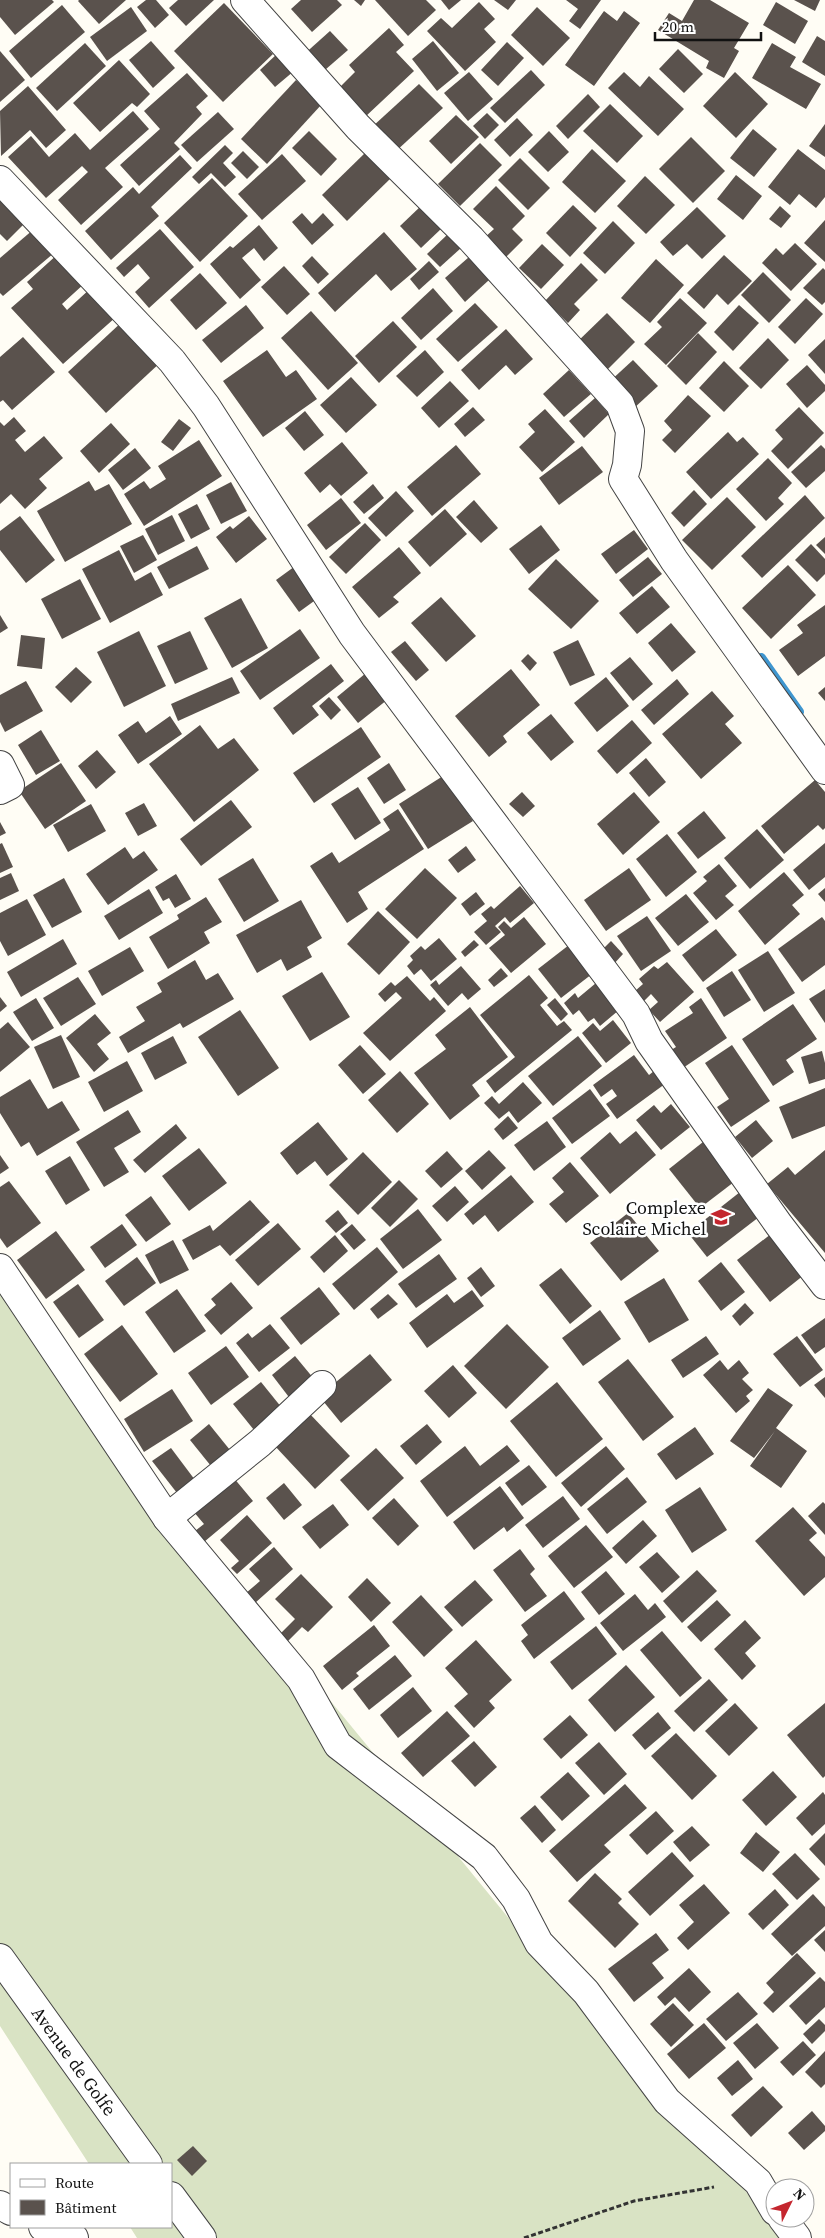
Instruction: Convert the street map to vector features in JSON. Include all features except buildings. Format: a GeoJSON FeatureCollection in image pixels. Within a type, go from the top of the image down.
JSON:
{"type":"FeatureCollection","features":[{"type":"Feature","properties":{"kind":"street"},"geometry":{"type":"LineString","coordinates":[[245,0],[358,128],[471,239],[620,404],[630,431],[623,479],[674,560],[825,770]]}},
{"type":"Feature","properties":{"kind":"street"},"geometry":{"type":"LineString","coordinates":[[0,180],[172,361],[206,406],[352,634],[636,1014],[649,1041],[779,1225],[825,1285]]}},
{"type":"Feature","properties":{"kind":"street"},"geometry":{"type":"LineString","coordinates":[[0,765],[10,785],[0,790]]}},
{"type":"Feature","properties":{"kind":"street"},"geometry":{"type":"LineString","coordinates":[[0,1268],[168,1518],[302,1679],[338,1745],[484,1857],[516,1899],[539,1943],[586,1992],[666,2101],[758,2182],[765,2194]]}},
{"type":"Feature","properties":{"kind":"street"},"geometry":{"type":"LineString","coordinates":[[168,1518],[260,1443],[322,1385]]}},
{"type":"Feature","properties":{"kind":"street","name":"Avenue de Golfe"},"geometry":{"type":"LineString","coordinates":[[0,1958],[147,2163]]}},
{"type":"Feature","properties":{"kind":"street"},"geometry":{"type":"LineString","coordinates":[[172,2197],[202,2238]]}},
{"type":"Feature","properties":{"kind":"street"},"geometry":{"type":"LineString","coordinates":[[46,2228],[74,2238]]}},
{"type":"Feature","properties":{"kind":"path"},"geometry":{"type":"LineString","coordinates":[[524,2238],[634,2201],[696,2189],[758,2182]]}},
{"type":"Feature","properties":{"kind":"green space"},"geometry":{"type":"Polygon","coordinates":[[[0,1274],[123,1448],[571,1994],[765,2213],[765,2228],[778,2228],[787,2238],[137,2238],[131,2228],[172,2228],[172,2163],[88,2163],[0,2026],[0,1274]]]}},
{"type":"Feature","properties":{"kind":"waterway"},"geometry":{"type":"LineString","coordinates":[[761,658],[799,712]]}},
{"type":"Feature","properties":{"kind":"place","name":"Complexe Scolaire Michel"},"geometry":{"type":"Point","coordinates":[721,1217]}}]}
